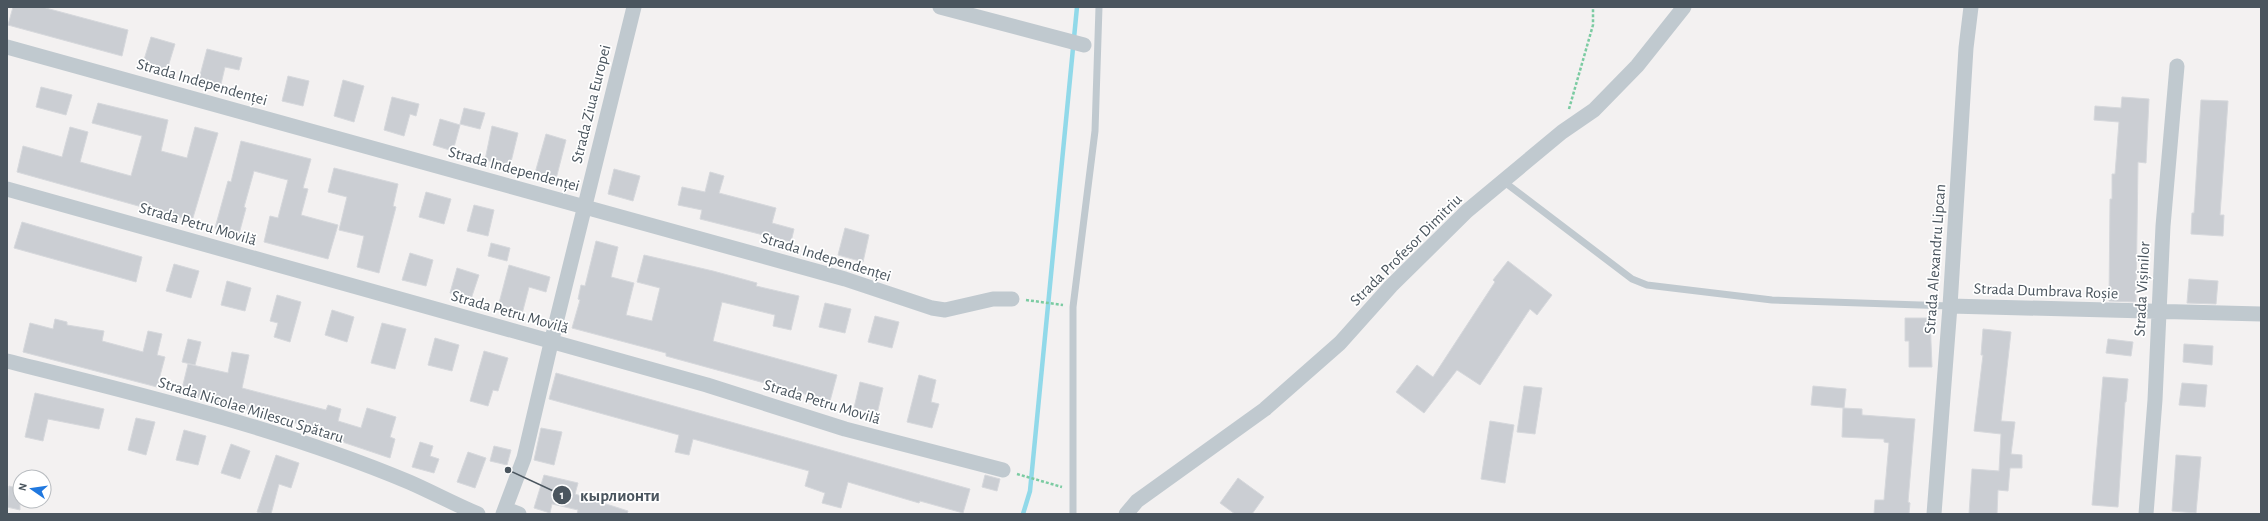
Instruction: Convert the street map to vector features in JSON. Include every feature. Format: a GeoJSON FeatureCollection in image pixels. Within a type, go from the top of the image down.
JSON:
{"type":"FeatureCollection","features":[{"type":"Feature","properties":{"kind":"street","name":"Strada Ziua Europei"},"geometry":{"type":"LineString","coordinates":[[509,512],[524,458],[550,342],[634,7]]}},
{"type":"Feature","properties":{"kind":"street"},"geometry":{"type":"LineString","coordinates":[[940,7],[1040,35],[1090,47]]}},
{"type":"Feature","properties":{"kind":"street","name":"Strada Profesor Dimitriu"},"geometry":{"type":"LineString","coordinates":[[1126,514],[1137,501],[1265,409],[1340,343],[1391,286],[1467,212],[1562,132],[1594,110],[1637,66],[1684,7]]}},
{"type":"Feature","properties":{"kind":"street","name":"Strada Alexandru Lipcan"},"geometry":{"type":"LineString","coordinates":[[1934,514],[1950,306],[1966,48],[1971,7]]}},
{"type":"Feature","properties":{"kind":"street","name":"Strada Independenței"},"geometry":{"type":"LineString","coordinates":[[7,47],[845,279],[932,308],[945,310],[993,299],[1012,299]]}},
{"type":"Feature","properties":{"kind":"street","name":"Strada Vișinilor"},"geometry":{"type":"LineString","coordinates":[[2146,514],[2155,400],[2158,313],[2177,66]]}},
{"type":"Feature","properties":{"kind":"street","name":"Strada Petru Movilă"},"geometry":{"type":"LineString","coordinates":[[7,189],[707,385],[845,429],[1003,470]]}},
{"type":"Feature","properties":{"kind":"street","name":"Strada Dumbrava Roșie"},"geometry":{"type":"LineString","coordinates":[[1950,306],[2158,313],[2261,314]]}},
{"type":"Feature","properties":{"kind":"street","name":"Strada Nicolae Milescu Spătaru"},"geometry":{"type":"LineString","coordinates":[[7,361],[164,400],[266,431],[410,482],[478,514]]}},
{"type":"Feature","properties":{"kind":"lane"},"geometry":{"type":"LineString","coordinates":[[1073,514],[1073,307],[1095,131],[1090,47],[1099,7]]}},
{"type":"Feature","properties":{"kind":"lane"},"geometry":{"type":"LineString","coordinates":[[1503,182],[1632,279],[1647,285],[1772,300],[1950,306]]}},
{"type":"Feature","properties":{"kind":"path"},"geometry":{"type":"LineString","coordinates":[[1562,132],[1593,25],[1593,7]]}},
{"type":"Feature","properties":{"kind":"path"},"geometry":{"type":"LineString","coordinates":[[1037,301],[1058,304]]}},
{"type":"Feature","properties":{"kind":"path"},"geometry":{"type":"LineString","coordinates":[[1021,476],[1073,491]]}},
{"type":"Feature","properties":{"kind":"building"},"geometry":{"type":"Polygon","coordinates":[[[13,7],[42,7],[128,30],[122,56],[8,25],[13,7]]]}},
{"type":"Feature","properties":{"kind":"building"},"geometry":{"type":"Polygon","coordinates":[[[151,37],[175,44],[167,70],[143,63],[151,37]]]}},
{"type":"Feature","properties":{"kind":"building"},"geometry":{"type":"Polygon","coordinates":[[[207,49],[242,58],[239,70],[225,67],[221,84],[199,79],[207,49]]]}},
{"type":"Feature","properties":{"kind":"building"},"geometry":{"type":"Polygon","coordinates":[[[288,76],[309,81],[303,106],[282,101],[288,76]]]}},
{"type":"Feature","properties":{"kind":"building"},"geometry":{"type":"Polygon","coordinates":[[[343,80],[364,86],[354,122],[334,116],[343,80]]]}},
{"type":"Feature","properties":{"kind":"building"},"geometry":{"type":"Polygon","coordinates":[[[41,87],[72,95],[66,115],[36,107],[41,87]]]}},
{"type":"Feature","properties":{"kind":"building"},"geometry":{"type":"Polygon","coordinates":[[[392,97],[419,104],[416,116],[410,114],[404,136],[384,130],[392,97]]]}},
{"type":"Feature","properties":{"kind":"building"},"geometry":{"type":"Polygon","coordinates":[[[2122,97],[2149,99],[2146,163],[2138,162],[2136,302],[2109,301],[2110,199],[2112,199],[2112,174],[2115,174],[2119,122],[2094,120],[2095,106],[2121,108],[2122,97]]]}},
{"type":"Feature","properties":{"kind":"building"},"geometry":{"type":"Polygon","coordinates":[[[2201,100],[2228,101],[2220,215],[2224,215],[2223,236],[2191,234],[2192,213],[2194,213],[2201,100]]]}},
{"type":"Feature","properties":{"kind":"building"},"geometry":{"type":"Polygon","coordinates":[[[98,103],[168,120],[161,151],[187,158],[195,127],[218,133],[192,221],[17,172],[23,146],[62,157],[70,127],[88,132],[80,162],[131,176],[142,136],[92,123],[98,103]]]}},
{"type":"Feature","properties":{"kind":"building"},"geometry":{"type":"Polygon","coordinates":[[[464,108],[485,113],[480,129],[460,124],[464,108]]]}},
{"type":"Feature","properties":{"kind":"building"},"geometry":{"type":"Polygon","coordinates":[[[440,119],[460,125],[453,151],[433,145],[440,119]]]}},
{"type":"Feature","properties":{"kind":"building"},"geometry":{"type":"Polygon","coordinates":[[[492,126],[518,133],[510,166],[485,160],[492,126]]]}},
{"type":"Feature","properties":{"kind":"building"},"geometry":{"type":"Polygon","coordinates":[[[546,134],[566,140],[556,179],[535,173],[546,134]]]}},
{"type":"Feature","properties":{"kind":"building"},"geometry":{"type":"Polygon","coordinates":[[[241,141],[311,159],[303,188],[308,189],[301,215],[338,225],[328,259],[264,242],[270,216],[278,218],[288,180],[254,171],[244,207],[246,208],[239,234],[215,228],[228,181],[231,182],[241,141]]]}},
{"type":"Feature","properties":{"kind":"building"},"geometry":{"type":"Polygon","coordinates":[[[334,168],[398,184],[393,206],[396,207],[379,273],[357,267],[364,236],[339,230],[347,197],[328,192],[334,168]]]}},
{"type":"Feature","properties":{"kind":"building"},"geometry":{"type":"Polygon","coordinates":[[[614,169],[640,176],[633,201],[608,194],[614,169]]]}},
{"type":"Feature","properties":{"kind":"building"},"geometry":{"type":"Polygon","coordinates":[[[710,172],[724,176],[719,193],[776,208],[772,223],[794,229],[791,242],[700,219],[702,210],[678,205],[682,187],[705,192],[710,172]]]}},
{"type":"Feature","properties":{"kind":"building"},"geometry":{"type":"Polygon","coordinates":[[[426,192],[451,199],[444,224],[419,217],[426,192]]]}},
{"type":"Feature","properties":{"kind":"building"},"geometry":{"type":"Polygon","coordinates":[[[474,205],[494,210],[488,236],[467,231],[474,205]]]}},
{"type":"Feature","properties":{"kind":"building"},"geometry":{"type":"Polygon","coordinates":[[[22,222],[142,257],[136,282],[14,248],[22,222]]]}},
{"type":"Feature","properties":{"kind":"building"},"geometry":{"type":"Polygon","coordinates":[[[845,228],[869,235],[863,262],[838,255],[845,228]]]}},
{"type":"Feature","properties":{"kind":"building"},"geometry":{"type":"Polygon","coordinates":[[[596,241],[618,247],[611,277],[634,283],[626,315],[652,321],[660,288],[637,282],[644,255],[713,271],[757,283],[756,286],[799,296],[791,330],[773,326],[775,315],[722,302],[713,341],[837,375],[830,401],[666,356],[666,353],[572,328],[580,300],[578,299],[581,285],[585,286],[596,241]]]}},
{"type":"Feature","properties":{"kind":"building"},"geometry":{"type":"Polygon","coordinates":[[[491,243],[510,248],[507,261],[488,256],[491,243]]]}},
{"type":"Feature","properties":{"kind":"building"},"geometry":{"type":"Polygon","coordinates":[[[410,253],[433,260],[426,286],[402,280],[410,253]]]}},
{"type":"Feature","properties":{"kind":"building"},"geometry":{"type":"Polygon","coordinates":[[[1508,261],[1552,295],[1537,315],[1530,309],[1480,385],[1457,370],[1424,413],[1396,392],[1417,365],[1433,377],[1495,282],[1493,280],[1508,261]]]}},
{"type":"Feature","properties":{"kind":"building"},"geometry":{"type":"Polygon","coordinates":[[[174,264],[199,271],[191,298],[166,291],[174,264]]]}},
{"type":"Feature","properties":{"kind":"building"},"geometry":{"type":"Polygon","coordinates":[[[509,265],[550,277],[546,292],[529,287],[522,314],[498,307],[509,265]]]}},
{"type":"Feature","properties":{"kind":"building"},"geometry":{"type":"Polygon","coordinates":[[[457,268],[479,275],[471,299],[450,293],[457,268]]]}},
{"type":"Feature","properties":{"kind":"building"},"geometry":{"type":"Polygon","coordinates":[[[2189,279],[2218,281],[2216,304],[2187,303],[2189,279]]]}},
{"type":"Feature","properties":{"kind":"building"},"geometry":{"type":"Polygon","coordinates":[[[227,281],[251,288],[245,311],[221,305],[227,281]]]}},
{"type":"Feature","properties":{"kind":"building"},"geometry":{"type":"Polygon","coordinates":[[[277,295],[301,302],[290,342],[274,337],[278,323],[270,321],[277,295]]]}},
{"type":"Feature","properties":{"kind":"building"},"geometry":{"type":"Polygon","coordinates":[[[825,303],[851,309],[845,333],[819,327],[825,303]]]}},
{"type":"Feature","properties":{"kind":"building"},"geometry":{"type":"Polygon","coordinates":[[[332,310],[354,317],[347,342],[325,335],[332,310]]]}},
{"type":"Feature","properties":{"kind":"building"},"geometry":{"type":"Polygon","coordinates":[[[875,316],[899,322],[892,348],[868,342],[875,316]]]}},
{"type":"Feature","properties":{"kind":"building"},"geometry":{"type":"Polygon","coordinates":[[[1905,318],[1930,318],[1932,367],[1909,367],[1909,341],[1905,341],[1905,318]]]}},
{"type":"Feature","properties":{"kind":"building"},"geometry":{"type":"Polygon","coordinates":[[[55,319],[67,322],[67,325],[104,331],[102,341],[143,352],[148,331],[162,334],[157,355],[165,357],[157,387],[23,352],[30,323],[53,329],[55,319]]]}},
{"type":"Feature","properties":{"kind":"building"},"geometry":{"type":"Polygon","coordinates":[[[382,323],[406,329],[395,369],[371,363],[382,323]]]}},
{"type":"Feature","properties":{"kind":"building"},"geometry":{"type":"Polygon","coordinates":[[[1983,329],[2011,332],[2001,421],[2015,422],[2011,454],[2022,455],[2022,468],[2010,468],[2008,491],[1998,490],[1997,514],[1969,514],[1972,469],[1999,471],[2001,434],[1974,431],[1983,355],[1981,355],[1983,329]]]}},
{"type":"Feature","properties":{"kind":"building"},"geometry":{"type":"Polygon","coordinates":[[[435,338],[459,345],[452,371],[428,365],[435,338]]]}},
{"type":"Feature","properties":{"kind":"building"},"geometry":{"type":"Polygon","coordinates":[[[188,339],[201,342],[195,365],[182,362],[188,339]]]}},
{"type":"Feature","properties":{"kind":"building"},"geometry":{"type":"Polygon","coordinates":[[[2108,339],[2133,342],[2131,356],[2106,353],[2108,339]]]}},
{"type":"Feature","properties":{"kind":"building"},"geometry":{"type":"Polygon","coordinates":[[[2184,344],[2213,346],[2212,365],[2183,362],[2184,344]]]}},
{"type":"Feature","properties":{"kind":"building"},"geometry":{"type":"Polygon","coordinates":[[[484,351],[508,358],[498,391],[493,390],[488,406],[470,401],[484,351]]]}},
{"type":"Feature","properties":{"kind":"building"},"geometry":{"type":"Polygon","coordinates":[[[232,352],[249,355],[242,388],[326,410],[328,405],[341,409],[338,421],[361,428],[367,408],[396,417],[390,437],[395,439],[390,458],[298,427],[299,424],[181,393],[188,364],[228,373],[232,352]]]}},
{"type":"Feature","properties":{"kind":"building"},"geometry":{"type":"Polygon","coordinates":[[[556,373],[970,489],[963,513],[920,501],[919,503],[848,482],[841,508],[822,503],[825,493],[805,486],[809,471],[693,439],[689,455],[675,452],[679,435],[549,399],[556,373]]]}},
{"type":"Feature","properties":{"kind":"building"},"geometry":{"type":"Polygon","coordinates":[[[919,375],[936,380],[931,402],[939,404],[932,428],[907,422],[919,375]]]}},
{"type":"Feature","properties":{"kind":"building"},"geometry":{"type":"Polygon","coordinates":[[[2103,377],[2128,379],[2118,507],[2092,505],[2103,377]]]}},
{"type":"Feature","properties":{"kind":"building"},"geometry":{"type":"Polygon","coordinates":[[[860,382],[883,388],[877,414],[854,408],[860,382]]]}},
{"type":"Feature","properties":{"kind":"building"},"geometry":{"type":"Polygon","coordinates":[[[2182,383],[2207,385],[2205,407],[2179,405],[2182,383]]]}},
{"type":"Feature","properties":{"kind":"building"},"geometry":{"type":"Polygon","coordinates":[[[1524,386],[1542,388],[1535,434],[1517,432],[1524,386]]]}},
{"type":"Feature","properties":{"kind":"building"},"geometry":{"type":"Polygon","coordinates":[[[1813,386],[1846,389],[1844,408],[1811,405],[1813,386]]]}},
{"type":"Feature","properties":{"kind":"building"},"geometry":{"type":"Polygon","coordinates":[[[35,393],[104,409],[99,429],[48,419],[43,441],[25,437],[35,393]]]}},
{"type":"Feature","properties":{"kind":"building"},"geometry":{"type":"Polygon","coordinates":[[[1843,408],[1862,409],[1862,415],[1915,419],[1908,502],[1910,503],[1909,514],[1874,514],[1875,500],[1884,500],[1889,443],[1884,442],[1884,439],[1842,437],[1843,408]]]}},
{"type":"Feature","properties":{"kind":"building"},"geometry":{"type":"Polygon","coordinates":[[[136,418],[155,422],[146,455],[128,450],[136,418]]]}},
{"type":"Feature","properties":{"kind":"building"},"geometry":{"type":"Polygon","coordinates":[[[1490,421],[1514,425],[1505,483],[1481,479],[1490,421]]]}},
{"type":"Feature","properties":{"kind":"building"},"geometry":{"type":"Polygon","coordinates":[[[541,428],[562,432],[554,465],[534,460],[541,428]]]}},
{"type":"Feature","properties":{"kind":"building"},"geometry":{"type":"Polygon","coordinates":[[[184,430],[206,436],[198,465],[176,460],[184,430]]]}},
{"type":"Feature","properties":{"kind":"building"},"geometry":{"type":"Polygon","coordinates":[[[420,442],[433,446],[430,456],[439,459],[434,473],[412,467],[420,442]]]}},
{"type":"Feature","properties":{"kind":"building"},"geometry":{"type":"Polygon","coordinates":[[[231,444],[250,451],[240,479],[221,473],[231,444]]]}},
{"type":"Feature","properties":{"kind":"building"},"geometry":{"type":"Polygon","coordinates":[[[494,446],[511,450],[507,465],[490,461],[494,446]]]}},
{"type":"Feature","properties":{"kind":"building"},"geometry":{"type":"Polygon","coordinates":[[[468,452],[486,458],[475,488],[457,482],[468,452]]]}},
{"type":"Feature","properties":{"kind":"building"},"geometry":{"type":"Polygon","coordinates":[[[276,455],[299,463],[291,488],[279,484],[271,514],[257,512],[276,455]]]}},
{"type":"Feature","properties":{"kind":"building"},"geometry":{"type":"Polygon","coordinates":[[[2176,455],[2201,457],[2196,513],[2172,511],[2176,455]]]}},
{"type":"Feature","properties":{"kind":"building"},"geometry":{"type":"Polygon","coordinates":[[[544,475],[578,483],[575,494],[628,511],[627,514],[577,514],[578,510],[552,504],[550,513],[534,508],[544,475]]]}},
{"type":"Feature","properties":{"kind":"building"},"geometry":{"type":"Polygon","coordinates":[[[985,475],[1000,479],[997,491],[982,487],[985,475]]]}},
{"type":"Feature","properties":{"kind":"building"},"geometry":{"type":"Polygon","coordinates":[[[1238,478],[1264,497],[1252,514],[1235,514],[1220,503],[1238,478]]]}},
{"type":"Feature","properties":{"kind":"building"},"geometry":{"type":"Polygon","coordinates":[[[9,486],[12,487],[12,508],[7,507],[9,486]]]}},
{"type":"Feature","properties":{"kind":"waterway"},"geometry":{"type":"LineString","coordinates":[[1023,514],[1030,491],[1077,7]]}},
{"type":"Feature","properties":{"kind":"place","name":"кырлионти"},"geometry":{"type":"Point","coordinates":[508,470]}}]}
